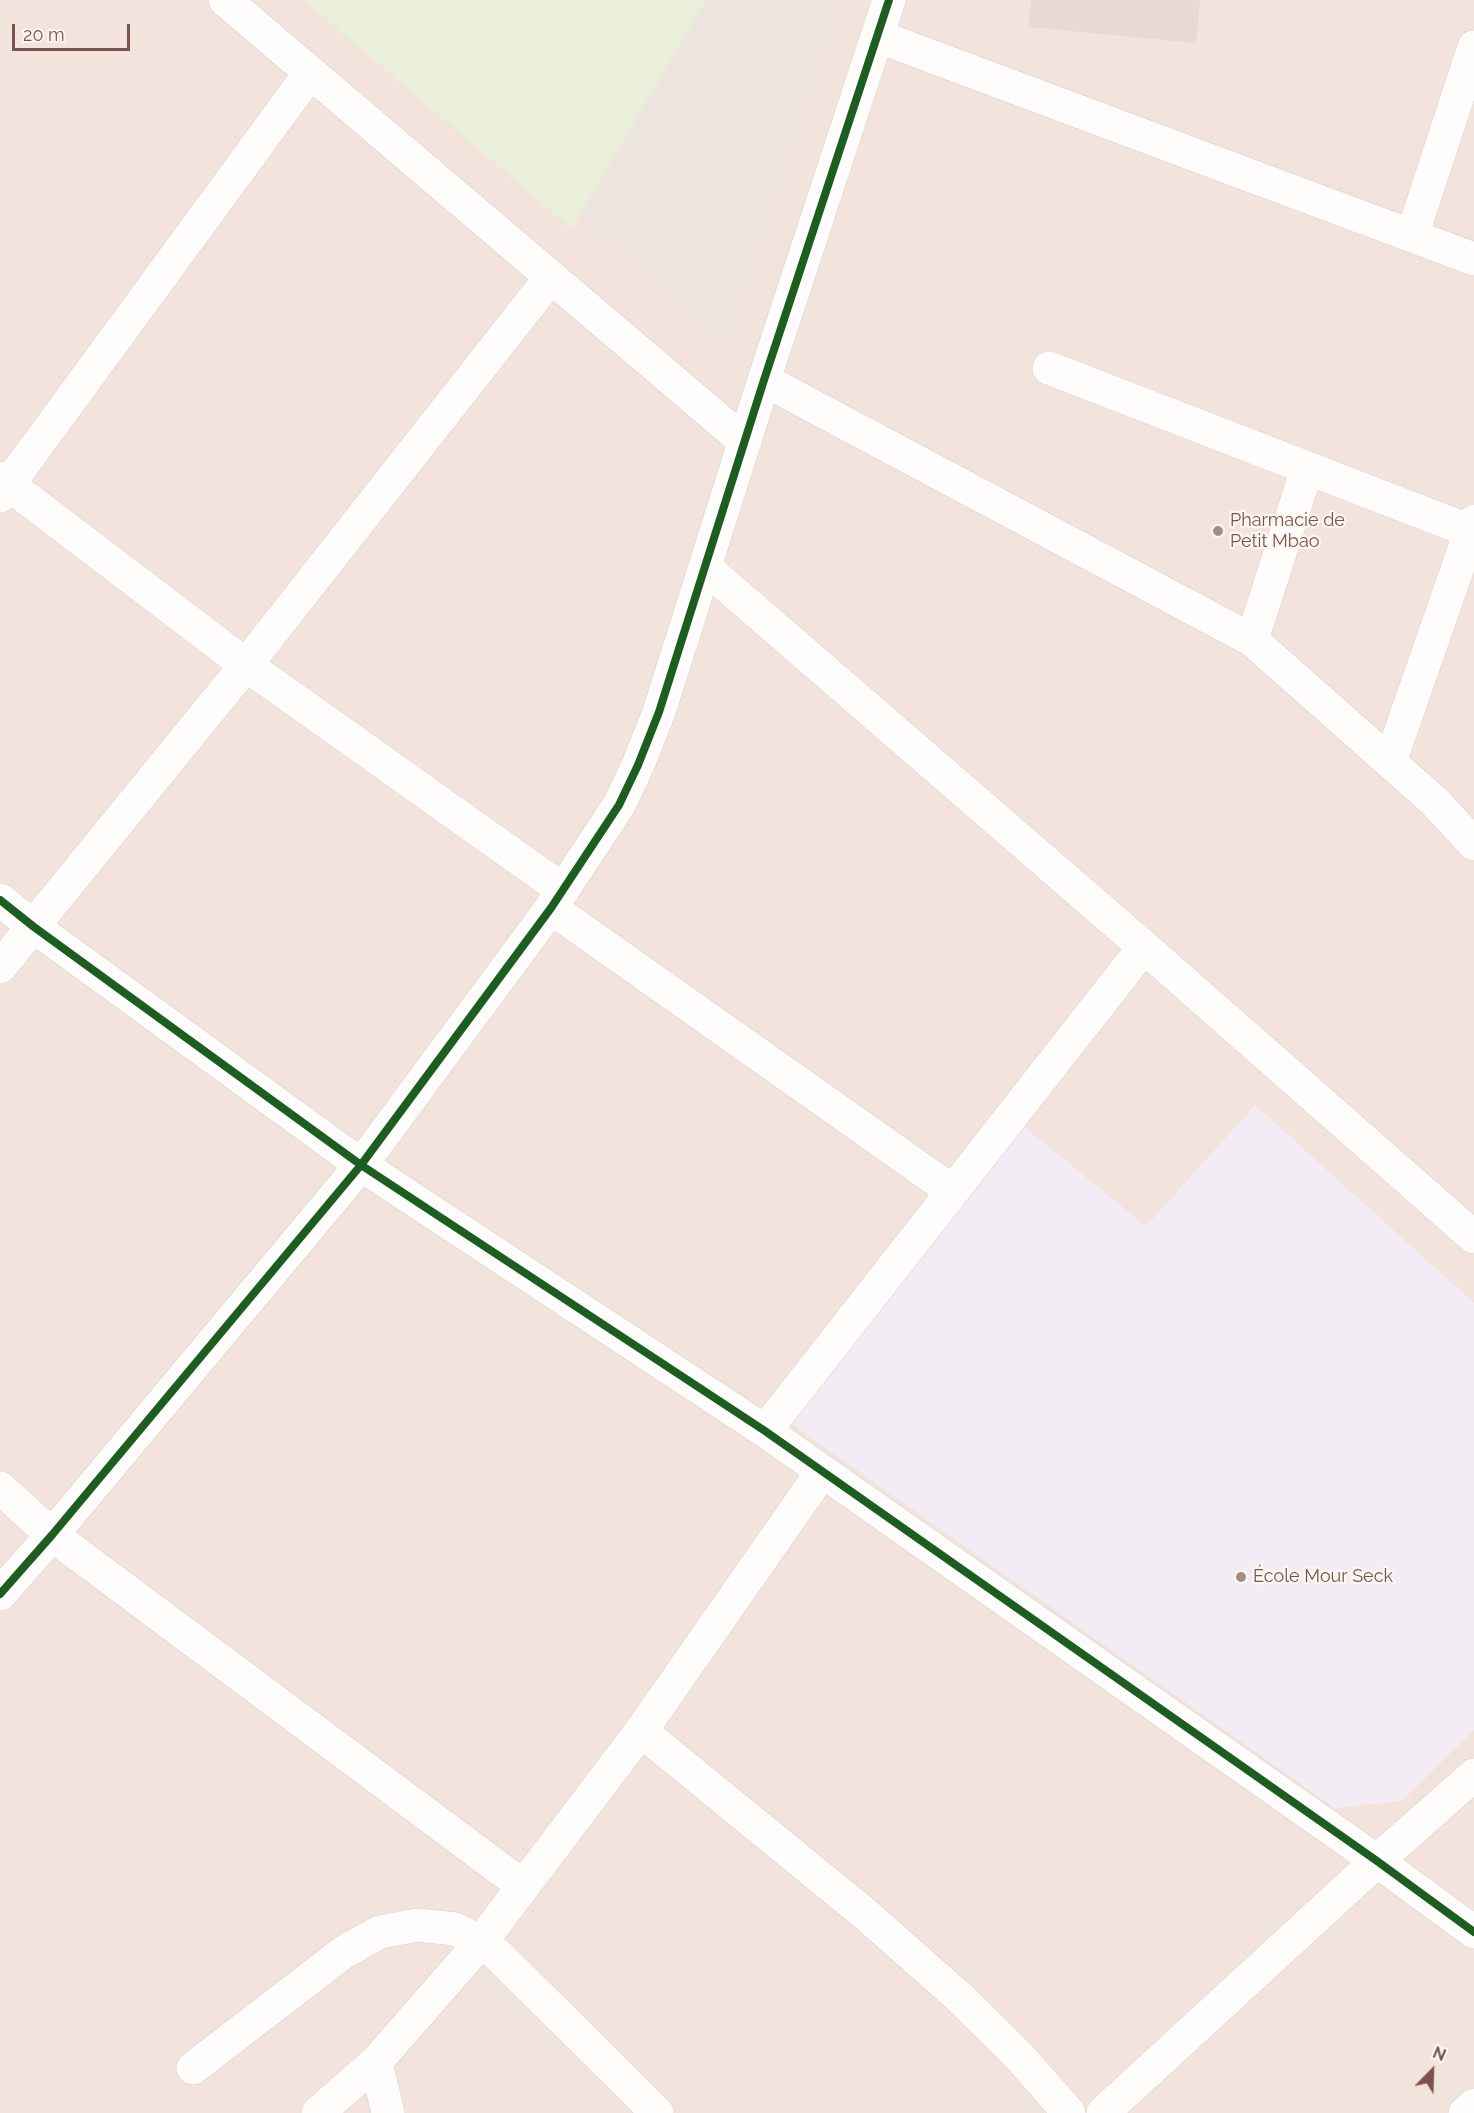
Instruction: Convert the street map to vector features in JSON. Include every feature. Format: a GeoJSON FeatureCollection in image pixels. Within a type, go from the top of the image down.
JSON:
{"type":"FeatureCollection","features":[{"type":"Feature","properties":{"kind":"street"},"geometry":{"type":"LineString","coordinates":[[225,0],[745,442]]}},
{"type":"Feature","properties":{"kind":"street"},"geometry":{"type":"LineString","coordinates":[[0,1594],[361,1165],[557,899],[620,805],[659,711],[764,380],[889,0]]}},
{"type":"Feature","properties":{"kind":"street"},"geometry":{"type":"LineString","coordinates":[[877,36],[1474,259]]}},
{"type":"Feature","properties":{"kind":"street"},"geometry":{"type":"LineString","coordinates":[[1412,236],[1474,46]]}},
{"type":"Feature","properties":{"kind":"street"},"geometry":{"type":"LineString","coordinates":[[310,73],[3,486],[952,1191]]}},
{"type":"Feature","properties":{"kind":"street"},"geometry":{"type":"LineString","coordinates":[[0,967],[246,665],[551,277]]}},
{"type":"Feature","properties":{"kind":"street"},"geometry":{"type":"LineString","coordinates":[[1049,368],[1307,469],[1472,526],[1390,762]]}},
{"type":"Feature","properties":{"kind":"street"},"geometry":{"type":"LineString","coordinates":[[764,380],[1252,640],[1434,801],[1474,844]]}},
{"type":"Feature","properties":{"kind":"street"},"geometry":{"type":"LineString","coordinates":[[1252,640],[1307,469]]}},
{"type":"Feature","properties":{"kind":"street"},"geometry":{"type":"LineString","coordinates":[[706,568],[1144,946],[1474,1237]]}},
{"type":"Feature","properties":{"kind":"street"},"geometry":{"type":"LineString","coordinates":[[0,900],[361,1165],[765,1431],[1377,1861],[1474,1932]]}},
{"type":"Feature","properties":{"kind":"street"},"geometry":{"type":"LineString","coordinates":[[765,1431],[1144,946]]}},
{"type":"Feature","properties":{"kind":"street"},"geometry":{"type":"LineString","coordinates":[[318,2113],[376,2062],[482,1942],[641,1731],[822,1472]]}},
{"type":"Feature","properties":{"kind":"street"},"geometry":{"type":"LineString","coordinates":[[0,1488],[52,1535],[523,1886]]}},
{"type":"Feature","properties":{"kind":"street"},"geometry":{"type":"LineString","coordinates":[[641,1731],[855,1905],[950,1989],[1019,2056],[1069,2113]]}},
{"type":"Feature","properties":{"kind":"street"},"geometry":{"type":"LineString","coordinates":[[1103,2113],[1474,1775]]}},
{"type":"Feature","properties":{"kind":"street"},"geometry":{"type":"LineString","coordinates":[[193,2068],[344,1952],[380,1932],[417,1925],[455,1929],[482,1942],[499,1956],[657,2113]]}},
{"type":"Feature","properties":{"kind":"street"},"geometry":{"type":"LineString","coordinates":[[376,2062],[388,2113]]}},
{"type":"Feature","properties":{"kind":"street"},"geometry":{"type":"LineString","coordinates":[[1466,2113],[1474,2105]]}},
{"type":"Feature","properties":{"kind":"shaded area"},"geometry":{"type":"Polygon","coordinates":[[[0,0],[1474,0],[1474,2113],[0,2113],[0,0]]]}},
{"type":"Feature","properties":{"kind":"shaded area"},"geometry":{"type":"Polygon","coordinates":[[[326,0],[840,0],[726,343],[326,0]]]}},
{"type":"Feature","properties":{"kind":"shaded area","name":"École Mour Seck"},"geometry":{"type":"Polygon","coordinates":[[[1255,1105],[1474,1303],[1474,1730],[1402,1801],[1335,1808],[792,1424],[1023,1126],[1146,1226],[1255,1105]]]}},
{"type":"Feature","properties":{"kind":"green space"},"geometry":{"type":"Polygon","coordinates":[[[304,0],[706,0],[572,229],[304,0]]]}},
{"type":"Feature","properties":{"kind":"building"},"geometry":{"type":"Polygon","coordinates":[[[1031,0],[1200,0],[1196,43],[1028,27],[1031,0]]]}},
{"type":"Feature","properties":{"kind":"cycle path"},"geometry":{"type":"LineString","coordinates":[[0,1594],[361,1165],[551,908],[619,805],[659,712],[764,380],[889,0]]}},
{"type":"Feature","properties":{"kind":"cycle path"},"geometry":{"type":"LineString","coordinates":[[0,900],[361,1165],[765,1431],[1377,1861],[1474,1932]]}},
{"type":"Feature","properties":{"kind":"place","name":"Pharmacie de Petit Mbao"},"geometry":{"type":"Point","coordinates":[1218,531]}},
{"type":"Feature","properties":{"kind":"place","name":"École Mour Seck"},"geometry":{"type":"Point","coordinates":[1241,1577]}}]}
